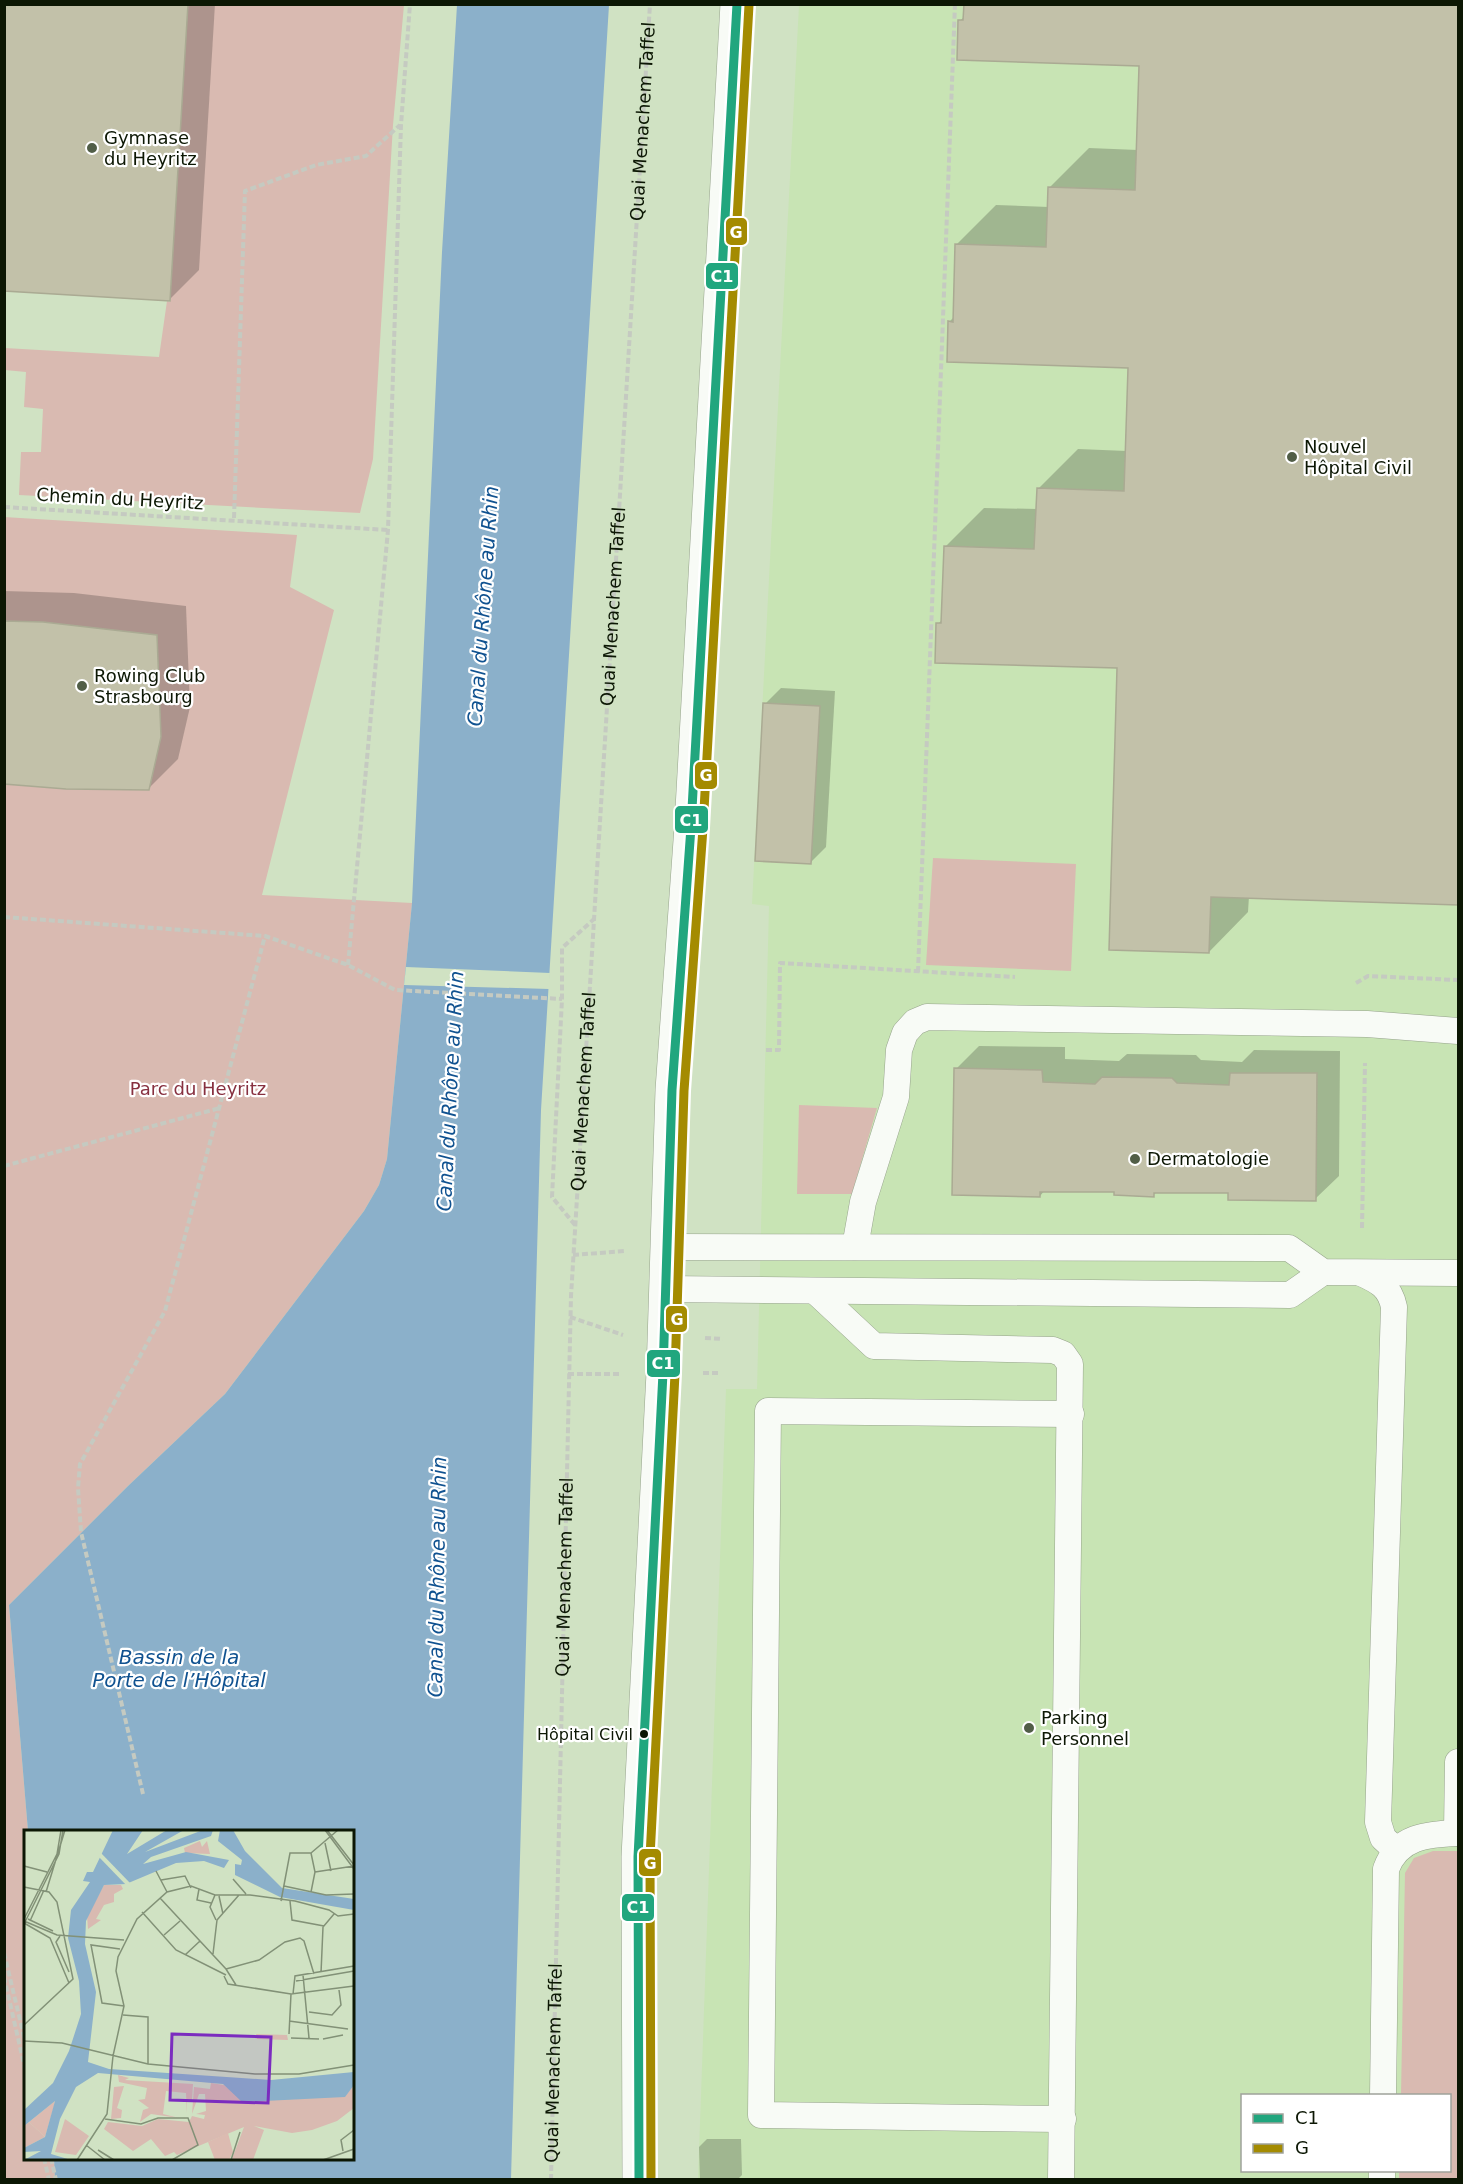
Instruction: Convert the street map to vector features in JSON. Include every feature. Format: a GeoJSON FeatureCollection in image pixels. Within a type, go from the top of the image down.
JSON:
{"type":"FeatureCollection","features":[{"type":"Feature","properties":{"kind":"main road"},"geometry":{"type":"LineString","coordinates":[[639,2180],[638,1857],[664,1289],[668,1247],[672,1090],[691,827],[737,4]]}},
{"type":"Feature","properties":{"kind":"lane"},"geometry":{"type":"LineString","coordinates":[[855,1247],[863,1202],[896,1097],[899,1050],[905,1033],[915,1022],[927,1017],[1367,1024],[1458,1031]]}},
{"type":"Feature","properties":{"kind":"lane"},"geometry":{"type":"LineString","coordinates":[[668,1247],[1288,1248],[1323,1272],[1458,1273]]}},
{"type":"Feature","properties":{"kind":"lane"},"geometry":{"type":"LineString","coordinates":[[664,1289],[1290,1294],[1323,1272]]}},
{"type":"Feature","properties":{"kind":"lane"},"geometry":{"type":"LineString","coordinates":[[1361,1273],[1380,1282],[1392,1294],[1394,1307],[1378,1822],[1383,1838],[1396,1850]]}},
{"type":"Feature","properties":{"kind":"lane"},"geometry":{"type":"LineString","coordinates":[[815,1291],[874,1346],[1053,1350],[1063,1354],[1070,1364],[1061,2180]]}},
{"type":"Feature","properties":{"kind":"lane"},"geometry":{"type":"LineString","coordinates":[[1063,2119],[761,2115],[768,1411],[1071,1414]]}},
{"type":"Feature","properties":{"kind":"lane"},"geometry":{"type":"LineString","coordinates":[[1383,2094],[1386,1869],[1396,1850],[1409,1839],[1458,1833],[1458,1762]]}},
{"type":"Feature","properties":{"kind":"path"},"geometry":{"type":"LineString","coordinates":[[348,965],[388,530],[401,125],[410,4]]}},
{"type":"Feature","properties":{"kind":"path","name":"Quai Menachem Taffel"},"geometry":{"type":"LineString","coordinates":[[551,2180],[573,1256],[650,4]]}},
{"type":"Feature","properties":{"kind":"path"},"geometry":{"type":"LineString","coordinates":[[918,972],[955,4]]}},
{"type":"Feature","properties":{"kind":"path"},"geometry":{"type":"LineString","coordinates":[[234,518],[245,191],[316,165],[366,156],[401,125]]}},
{"type":"Feature","properties":{"kind":"path","name":"Chemin du Heyritz"},"geometry":{"type":"LineString","coordinates":[[4,507],[234,518],[388,530]]}},
{"type":"Feature","properties":{"kind":"path"},"geometry":{"type":"LineString","coordinates":[[4,918],[265,936],[348,965],[395,990],[562,999]]}},
{"type":"Feature","properties":{"kind":"path"},"geometry":{"type":"LineString","coordinates":[[575,1225],[552,1197],[562,999],[562,948],[595,919]]}},
{"type":"Feature","properties":{"kind":"path"},"geometry":{"type":"LineString","coordinates":[[142,1794],[81,1532],[78,1488],[80,1464],[165,1311],[265,936]]}},
{"type":"Feature","properties":{"kind":"path"},"geometry":{"type":"LineString","coordinates":[[1362,1228],[1365,1056]]}},
{"type":"Feature","properties":{"kind":"path"},"geometry":{"type":"LineString","coordinates":[[4,1166],[221,1107]]}},
{"type":"Feature","properties":{"kind":"path"},"geometry":{"type":"LineString","coordinates":[[573,1256],[668,1247]]}},
{"type":"Feature","properties":{"kind":"path"},"geometry":{"type":"LineString","coordinates":[[4,1953],[24,2037]]}},
{"type":"Feature","properties":{"kind":"path"},"geometry":{"type":"LineString","coordinates":[[4,1977],[24,2064]]}},
{"type":"Feature","properties":{"kind":"path"},"geometry":{"type":"LineString","coordinates":[[44,2160],[49,2180]]}},
{"type":"Feature","properties":{"kind":"path"},"geometry":{"type":"LineString","coordinates":[[51,2160],[56,2180]]}},
{"type":"Feature","properties":{"kind":"shaded area"},"geometry":{"type":"Polygon","coordinates":[[[799,5],[1458,5],[1458,2179],[698,2180],[726,1389],[757,1389],[769,906],[752,904],[799,5]]]}},
{"type":"Feature","properties":{"kind":"green space"},"geometry":{"type":"Polygon","coordinates":[[[188,5],[404,5],[393,125],[373,459],[360,513],[19,495],[21,452],[41,452],[43,409],[24,407],[26,372],[5,370],[5,348],[159,357],[167,301],[170,302],[188,5]]]}},
{"type":"Feature","properties":{"kind":"green space","name":"Parc du Heyritz"},"geometry":{"type":"Polygon","coordinates":[[[4,517],[297,535],[290,587],[334,610],[262,895],[412,903],[387,1159],[379,1185],[364,1211],[225,1394],[128,1486],[9,1605],[28,1830],[24,1830],[24,2160],[54,2160],[55,2180],[4,2179],[5,784],[66,789],[149,790],[161,737],[157,635],[43,622],[5,621],[4,517]]]}},
{"type":"Feature","properties":{"kind":"green space"},"geometry":{"type":"Polygon","coordinates":[[[933,858],[1076,864],[1071,971],[926,965],[933,858]]]}},
{"type":"Feature","properties":{"kind":"green space"},"geometry":{"type":"Polygon","coordinates":[[[799,1105],[877,1108],[852,1194],[797,1194],[799,1105]]]}},
{"type":"Feature","properties":{"kind":"green space"},"geometry":{"type":"Polygon","coordinates":[[[1433,1851],[1458,1851],[1458,2179],[1399,2179],[1399,2172],[1451,2172],[1451,2094],[1401,2094],[1405,1873],[1414,1858],[1433,1851]]]}},
{"type":"Feature","properties":{"kind":"water"},"geometry":{"type":"Polygon","coordinates":[[[457,5],[609,5],[541,1110],[511,2179],[55,2179],[54,2160],[354,2160],[354,1830],[28,1830],[9,1605],[128,1486],[225,1394],[364,1211],[379,1185],[387,1159],[412,903],[442,252],[457,5]]]}},
{"type":"Feature","properties":{"kind":"pier"},"geometry":{"type":"Polygon","coordinates":[[[406,967],[550,973],[549,989],[404,985],[406,967]]]}},
{"type":"Feature","properties":{"kind":"building","name":"Gymnase du Heyritz"},"geometry":{"type":"Polygon","coordinates":[[[4,4],[188,4],[170,301],[4,291],[4,4]]]}},
{"type":"Feature","properties":{"kind":"building","name":"Nouvel Hôpital Civil"},"geometry":{"type":"Polygon","coordinates":[[[964,4],[1458,4],[1458,905],[1211,897],[1209,953],[1109,950],[1117,668],[935,663],[936,623],[941,623],[944,546],[1034,549],[1037,488],[1124,491],[1128,368],[947,362],[948,321],[953,322],[955,244],[1046,247],[1048,187],[1135,190],[1139,66],[957,60],[958,20],[963,20],[964,4]]]}},
{"type":"Feature","properties":{"kind":"building","name":"Rowing Club Strasbourg"},"geometry":{"type":"Polygon","coordinates":[[[4,621],[43,622],[157,635],[161,737],[149,790],[66,789],[4,784],[4,621]]]}},
{"type":"Feature","properties":{"kind":"building"},"geometry":{"type":"Polygon","coordinates":[[[763,703],[820,706],[811,864],[755,861],[763,703]]]}},
{"type":"Feature","properties":{"kind":"building","name":"Dermatologie"},"geometry":{"type":"Polygon","coordinates":[[[954,1068],[1042,1070],[1043,1082],[1095,1084],[1102,1077],[1172,1078],[1177,1083],[1229,1085],[1230,1073],[1317,1073],[1316,1201],[1228,1200],[1228,1193],[1154,1193],[1154,1197],[1114,1195],[1114,1192],[1040,1192],[1040,1197],[952,1195],[954,1068]]]}},
{"type":"Feature","properties":{"kind":"transit line","name":"C1"},"geometry":{"type":"LineString","coordinates":[[639,2180],[638,1857],[663,1373],[672,1090],[691,827],[737,4]]}},
{"type":"Feature","properties":{"kind":"transit line","name":"G"},"geometry":{"type":"LineString","coordinates":[[651,2180],[650,1857],[675,1374],[684,1091],[703,828],[749,5]]}},
{"type":"Feature","properties":{"kind":"place","name":"Gymnase du Heyritz"},"geometry":{"type":"Point","coordinates":[92,148]}},
{"type":"Feature","properties":{"kind":"place","name":"Nouvel Hôpital Civil"},"geometry":{"type":"Point","coordinates":[1292,457]}},
{"type":"Feature","properties":{"kind":"place","name":"Rowing Club Strasbourg"},"geometry":{"type":"Point","coordinates":[82,686]}},
{"type":"Feature","properties":{"kind":"place","name":"Dermatologie"},"geometry":{"type":"Point","coordinates":[1135,1159]}},
{"type":"Feature","properties":{"kind":"place","name":"Parking Personnel"},"geometry":{"type":"Point","coordinates":[1029,1728]}},
{"type":"Feature","properties":{"kind":"place","name":"Hôpital Civil"},"geometry":{"type":"Point","coordinates":[644,1734]}},
{"type":"Feature","properties":{"kind":"water label","name":"Canal du Rhône au Rhin"},"geometry":{"type":"Point","coordinates":[483,606]}},
{"type":"Feature","properties":{"kind":"water label","name":"Canal du Rhône au Rhin"},"geometry":{"type":"Point","coordinates":[450,1091]}},
{"type":"Feature","properties":{"kind":"water label","name":"Canal du Rhône au Rhin"},"geometry":{"type":"Point","coordinates":[437,1577]}},
{"type":"Feature","properties":{"kind":"water label","name":"Bassin de la Porte de l’Hôpital"},"geometry":{"type":"Point","coordinates":[179,1668]}}]}
